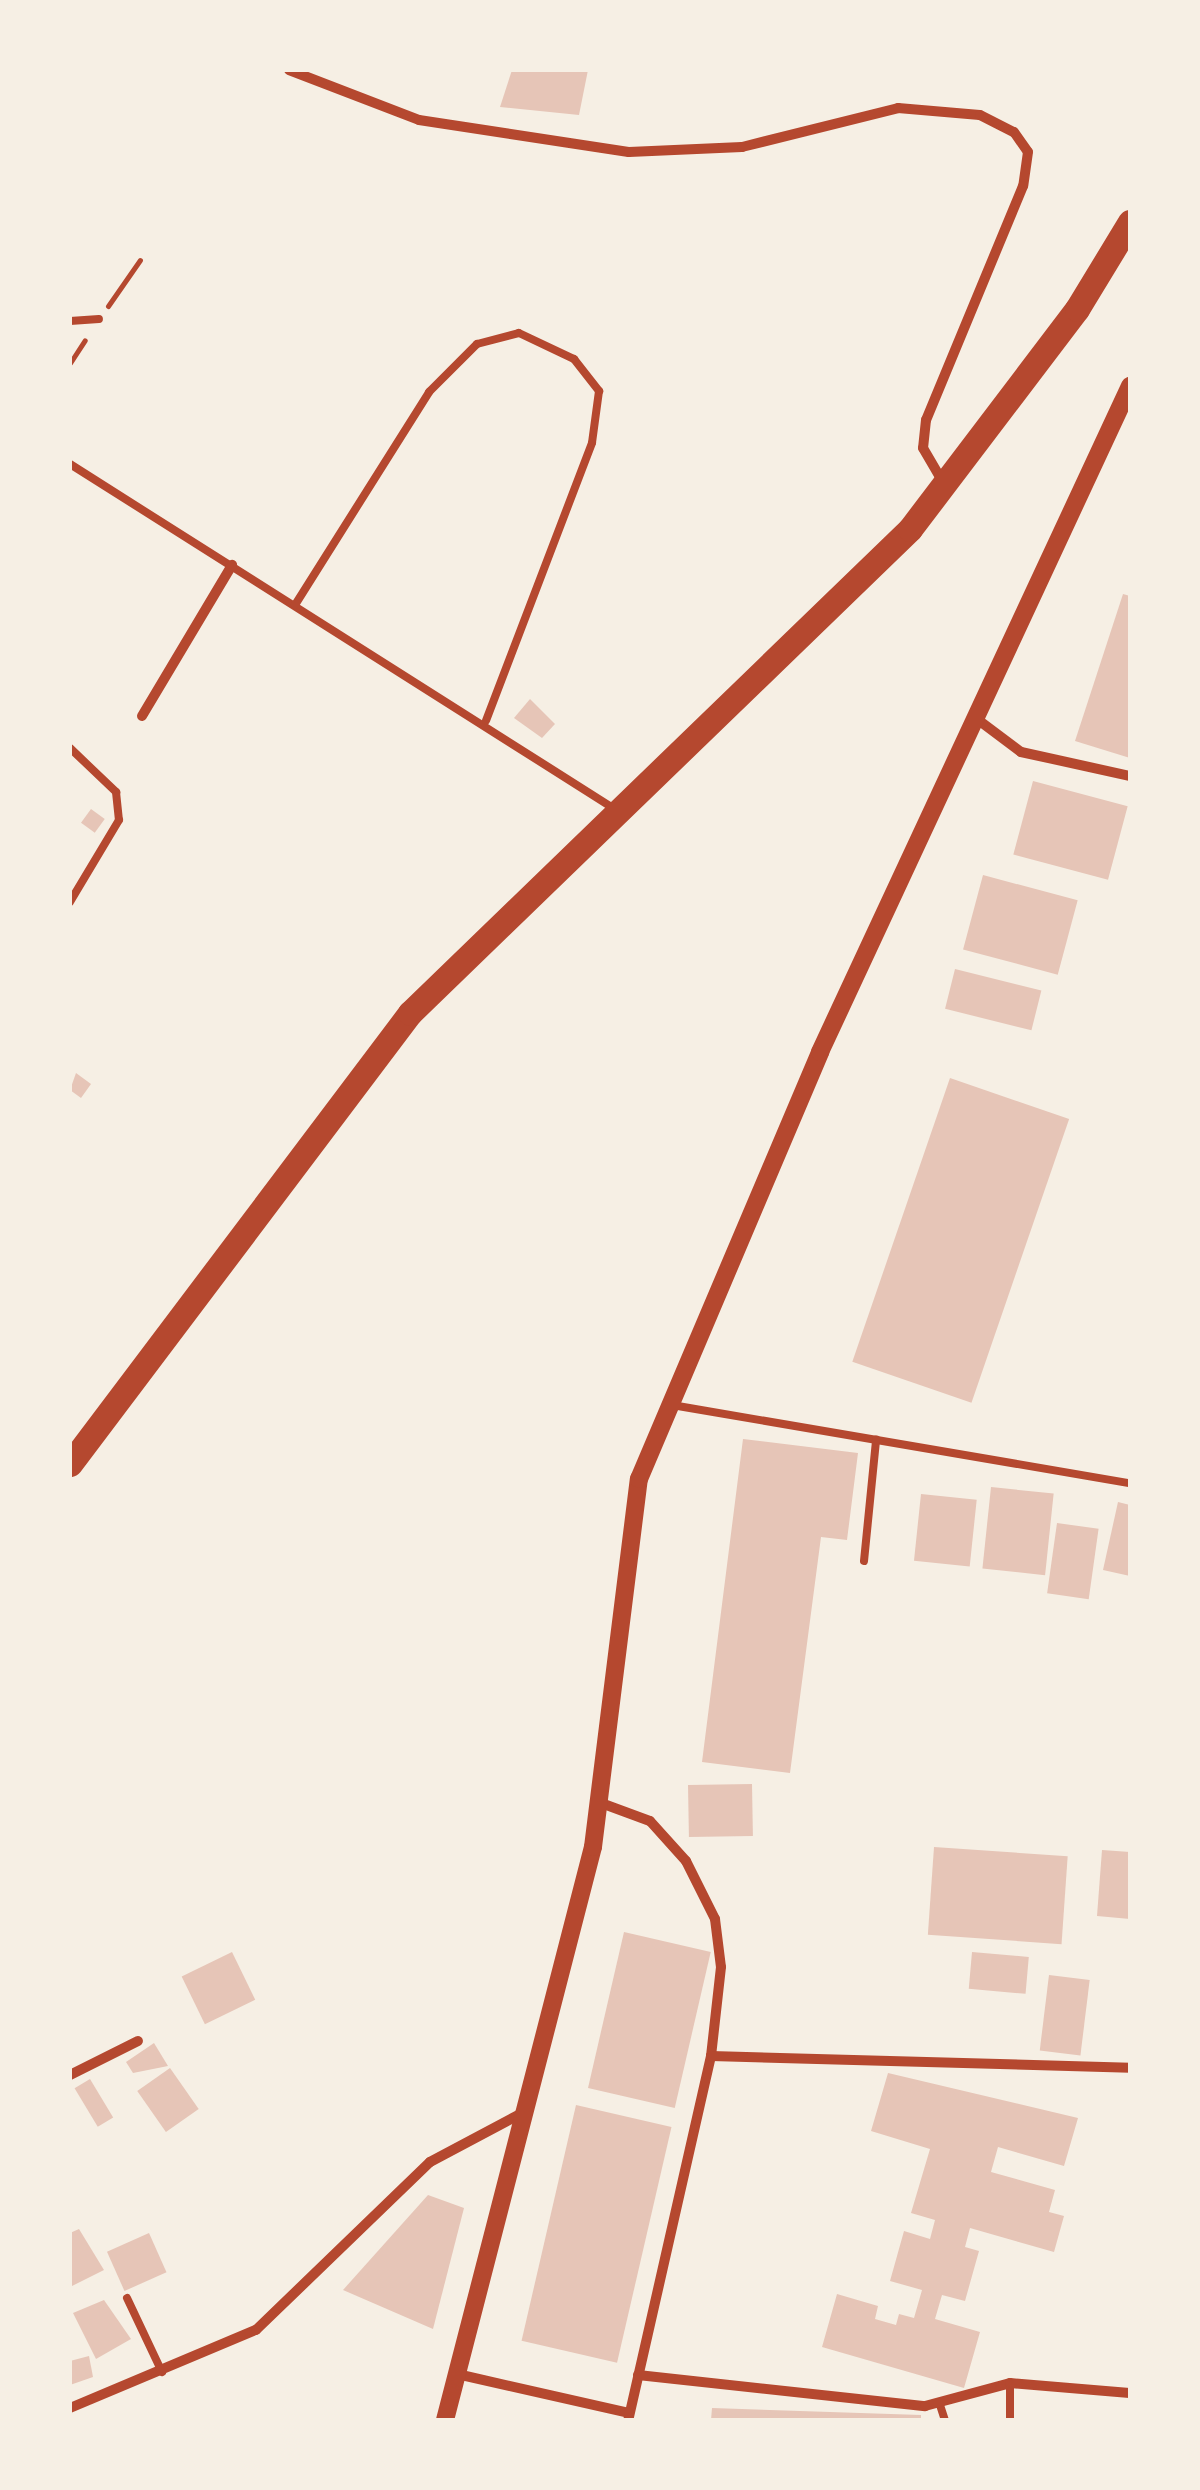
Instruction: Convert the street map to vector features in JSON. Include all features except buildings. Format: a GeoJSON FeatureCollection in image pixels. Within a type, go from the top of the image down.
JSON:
{"type":"FeatureCollection","features":[{"type":"Feature","properties":{"kind":"main road"},"geometry":{"type":"LineString","coordinates":[[70,1464],[410,1012],[613,808],[946,488],[1130,222]]}},
{"type":"Feature","properties":{"kind":"street"},"geometry":{"type":"LineString","coordinates":[[290,70],[419,120],[629,152],[742,147],[898,108],[980,115],[1014,132],[1028,152],[1023,186],[926,420],[924,448],[946,488]]}},
{"type":"Feature","properties":{"kind":"street"},"geometry":{"type":"LineString","coordinates":[[445,2420],[601,1803],[626,1531],[668,1404],[972,716],[1130,386]]}},
{"type":"Feature","properties":{"kind":"street"},"geometry":{"type":"LineString","coordinates":[[142,716],[232,565]]}},
{"type":"Feature","properties":{"kind":"street"},"geometry":{"type":"LineString","coordinates":[[972,716],[1021,752],[1130,776]]}},
{"type":"Feature","properties":{"kind":"street"},"geometry":{"type":"LineString","coordinates":[[457,2374],[628,2417],[711,2056],[720,1967],[710,1906],[664,1834],[601,1803]]}},
{"type":"Feature","properties":{"kind":"street"},"geometry":{"type":"LineString","coordinates":[[70,2075],[138,2041]]}},
{"type":"Feature","properties":{"kind":"street"},"geometry":{"type":"LineString","coordinates":[[711,2056],[1130,2068]]}},
{"type":"Feature","properties":{"kind":"street"},"geometry":{"type":"LineString","coordinates":[[70,2408],[256,2330],[430,2162],[524,2112]]}},
{"type":"Feature","properties":{"kind":"street"},"geometry":{"type":"LineString","coordinates":[[638,2374],[940,2405],[1010,2383],[1130,2393]]}},
{"type":"Feature","properties":{"kind":"lane"},"geometry":{"type":"LineString","coordinates":[[70,321],[99,320]]}},
{"type":"Feature","properties":{"kind":"lane"},"geometry":{"type":"LineString","coordinates":[[296,605],[429,392],[478,344],[518,333],[574,359],[599,391],[592,443],[486,720]]}},
{"type":"Feature","properties":{"kind":"lane"},"geometry":{"type":"LineString","coordinates":[[70,464],[486,720],[613,808]]}},
{"type":"Feature","properties":{"kind":"lane"},"geometry":{"type":"LineString","coordinates":[[70,748],[116,792],[120,820],[70,902]]}},
{"type":"Feature","properties":{"kind":"lane"},"geometry":{"type":"LineString","coordinates":[[668,1404],[1130,1484]]}},
{"type":"Feature","properties":{"kind":"lane"},"geometry":{"type":"LineString","coordinates":[[864,1561],[876,1440]]}},
{"type":"Feature","properties":{"kind":"lane"},"geometry":{"type":"LineString","coordinates":[[127,2298],[162,2372]]}},
{"type":"Feature","properties":{"kind":"lane"},"geometry":{"type":"LineString","coordinates":[[1010,2383],[1010,2420]]}},
{"type":"Feature","properties":{"kind":"lane"},"geometry":{"type":"LineString","coordinates":[[940,2405],[945,2420]]}}]}
